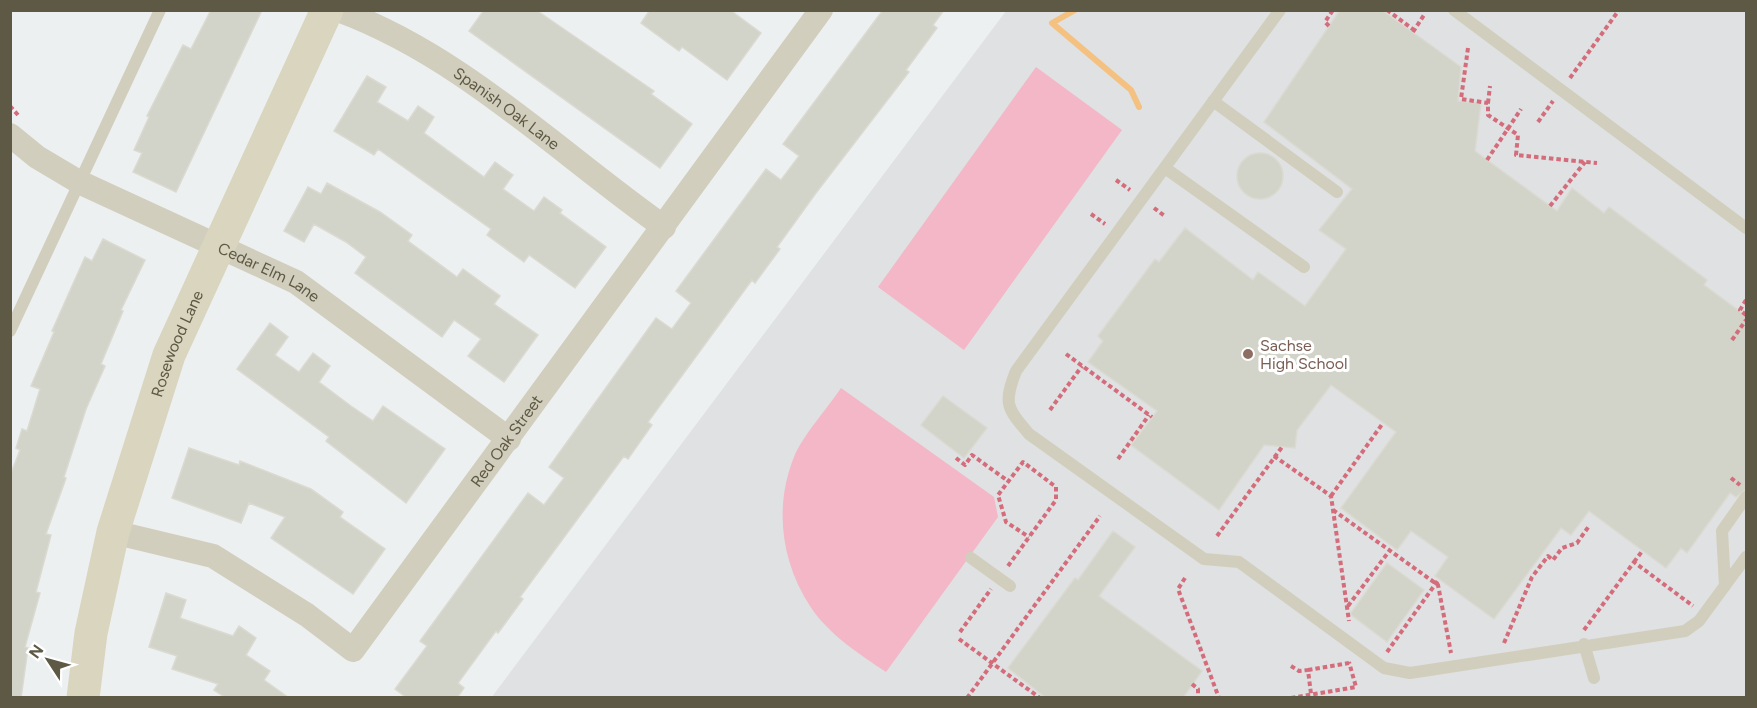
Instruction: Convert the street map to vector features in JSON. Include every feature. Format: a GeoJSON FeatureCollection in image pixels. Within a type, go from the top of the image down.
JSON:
{"type":"FeatureCollection","features":[{"type":"Feature","properties":{"kind":"street","name":"Rosewood Lane"},"geometry":{"type":"LineString","coordinates":[[83,698],[91,633],[113,532],[169,356],[327,10]]}},
{"type":"Feature","properties":{"kind":"street","name":"Spanish Oak Lane"},"geometry":{"type":"LineString","coordinates":[[338,10],[402,39],[445,66],[664,227]]}},
{"type":"Feature","properties":{"kind":"street","name":"Red Oak Street"},"geometry":{"type":"LineString","coordinates":[[113,532],[213,556],[307,615],[353,650],[664,227],[817,12]]}},
{"type":"Feature","properties":{"kind":"street","name":"Cedar Elm Lane"},"geometry":{"type":"LineString","coordinates":[[10,135],[37,157],[80,182],[218,245],[242,259],[296,282],[509,439]]}},
{"type":"Feature","properties":{"kind":"lane"},"geometry":{"type":"LineString","coordinates":[[10,331],[160,10]]}},
{"type":"Feature","properties":{"kind":"lane"},"geometry":{"type":"LineString","coordinates":[[1280,10],[1016,371],[1008,390],[1009,410],[1029,434],[1204,559],[1239,562],[1384,668],[1410,673],[1582,640],[1685,631],[1699,621],[1746,557]]}},
{"type":"Feature","properties":{"kind":"lane"},"geometry":{"type":"LineString","coordinates":[[1454,10],[1746,228]]}},
{"type":"Feature","properties":{"kind":"lane"},"geometry":{"type":"LineString","coordinates":[[1213,101],[1337,192]]}},
{"type":"Feature","properties":{"kind":"lane"},"geometry":{"type":"LineString","coordinates":[[1165,168],[1304,267]]}},
{"type":"Feature","properties":{"kind":"lane"},"geometry":{"type":"LineString","coordinates":[[1725,586],[1722,531],[1746,497]]}},
{"type":"Feature","properties":{"kind":"lane"},"geometry":{"type":"LineString","coordinates":[[971,558],[1010,586]]}},
{"type":"Feature","properties":{"kind":"lane"},"geometry":{"type":"LineString","coordinates":[[1582,640],[1594,678]]}},
{"type":"Feature","properties":{"kind":"path"},"geometry":{"type":"LineString","coordinates":[[1329,26],[1324,22],[1333,10]]}},
{"type":"Feature","properties":{"kind":"path"},"geometry":{"type":"LineString","coordinates":[[1387,10],[1413,31],[1424,15]]}},
{"type":"Feature","properties":{"kind":"path"},"geometry":{"type":"LineString","coordinates":[[1538,122],[1619,10]]}},
{"type":"Feature","properties":{"kind":"path"},"geometry":{"type":"LineString","coordinates":[[1468,48],[1461,100],[1488,103]]}},
{"type":"Feature","properties":{"kind":"path"},"geometry":{"type":"LineString","coordinates":[[1490,86],[1488,115],[1518,135],[1516,155],[1596,163]]}},
{"type":"Feature","properties":{"kind":"path"},"geometry":{"type":"LineString","coordinates":[[1487,160],[1521,109]]}},
{"type":"Feature","properties":{"kind":"path"},"geometry":{"type":"LineString","coordinates":[[1550,206],[1585,162]]}},
{"type":"Feature","properties":{"kind":"path"},"geometry":{"type":"LineString","coordinates":[[1116,180],[1132,191]]}},
{"type":"Feature","properties":{"kind":"path"},"geometry":{"type":"LineString","coordinates":[[1149,204],[1166,217]]}},
{"type":"Feature","properties":{"kind":"path"},"geometry":{"type":"LineString","coordinates":[[1746,300],[1740,310],[1746,315]]}},
{"type":"Feature","properties":{"kind":"path"},"geometry":{"type":"LineString","coordinates":[[1731,340],[1746,320]]}},
{"type":"Feature","properties":{"kind":"path"},"geometry":{"type":"LineString","coordinates":[[1066,354],[1151,416],[1118,459]]}},
{"type":"Feature","properties":{"kind":"path"},"geometry":{"type":"LineString","coordinates":[[1050,410],[1082,366]]}},
{"type":"Feature","properties":{"kind":"path"},"geometry":{"type":"LineString","coordinates":[[1348,621],[1348,606],[1331,496],[1383,423]]}},
{"type":"Feature","properties":{"kind":"path"},"geometry":{"type":"LineString","coordinates":[[1216,536],[1282,447]]}},
{"type":"Feature","properties":{"kind":"path"},"geometry":{"type":"LineString","coordinates":[[956,458],[965,465],[972,455],[1008,481]]}},
{"type":"Feature","properties":{"kind":"path"},"geometry":{"type":"LineString","coordinates":[[1274,456],[1331,496]]}},
{"type":"Feature","properties":{"kind":"path"},"geometry":{"type":"LineString","coordinates":[[960,632],[1056,500],[1056,487],[1023,462],[998,495],[1006,522],[1029,537]]}},
{"type":"Feature","properties":{"kind":"path"},"geometry":{"type":"LineString","coordinates":[[1333,510],[1438,585],[1451,654]]}},
{"type":"Feature","properties":{"kind":"path"},"geometry":{"type":"LineString","coordinates":[[967,698],[1100,516]]}},
{"type":"Feature","properties":{"kind":"path"},"geometry":{"type":"LineString","coordinates":[[1502,647],[1532,577],[1548,556],[1553,560],[1562,548],[1577,543],[1589,526]]}},
{"type":"Feature","properties":{"kind":"path"},"geometry":{"type":"LineString","coordinates":[[1348,606],[1390,550]]}},
{"type":"Feature","properties":{"kind":"path"},"geometry":{"type":"LineString","coordinates":[[1582,640],[1643,550]]}},
{"type":"Feature","properties":{"kind":"path"},"geometry":{"type":"LineString","coordinates":[[1634,562],[1693,606]]}},
{"type":"Feature","properties":{"kind":"path"},"geometry":{"type":"LineString","coordinates":[[1185,578],[1178,589],[1219,698]]}},
{"type":"Feature","properties":{"kind":"path"},"geometry":{"type":"LineString","coordinates":[[1387,653],[1438,579]]}},
{"type":"Feature","properties":{"kind":"path"},"geometry":{"type":"LineString","coordinates":[[959,639],[1040,698]]}},
{"type":"Feature","properties":{"kind":"path"},"geometry":{"type":"LineString","coordinates":[[1291,666],[1299,671],[1348,660],[1356,687],[1291,698]]}},
{"type":"Feature","properties":{"kind":"path"},"geometry":{"type":"LineString","coordinates":[[1308,670],[1311,694]]}},
{"type":"Feature","properties":{"kind":"path"},"geometry":{"type":"LineString","coordinates":[[1192,684],[1198,689],[1198,698]]}},
{"type":"Feature","properties":{"kind":"shaded area","name":"Sachse High School"},"geometry":{"type":"Polygon","coordinates":[[[1006,11],[1746,11],[1746,697],[491,698],[1006,11]]]}},
{"type":"Feature","properties":{"kind":"shaded area"},"geometry":{"type":"Polygon","coordinates":[[[1036,67],[1122,130],[964,350],[878,287],[1036,67]]]}},
{"type":"Feature","properties":{"kind":"shaded area"},"geometry":{"type":"Polygon","coordinates":[[[841,388],[994,497],[998,517],[886,672],[845,643],[817,616],[800,589],[787,552],[783,514],[784,495],[794,457],[809,431],[841,388]]]}},
{"type":"Feature","properties":{"kind":"building"},"geometry":{"type":"Polygon","coordinates":[[[211,10],[262,10],[176,192],[133,172],[142,153],[134,150],[149,117],[147,116],[183,45],[191,49],[211,10]]]}},
{"type":"Feature","properties":{"kind":"building"},"geometry":{"type":"Polygon","coordinates":[[[484,10],[536,10],[654,91],[651,94],[692,124],[660,168],[469,31],[484,10]]]}},
{"type":"Feature","properties":{"kind":"building"},"geometry":{"type":"Polygon","coordinates":[[[650,10],[730,10],[761,33],[727,80],[682,47],[679,51],[641,23],[650,10]]]}},
{"type":"Feature","properties":{"kind":"building"},"geometry":{"type":"Polygon","coordinates":[[[883,10],[944,10],[933,25],[937,28],[906,70],[909,72],[816,193],[777,247],[780,249],[755,283],[752,280],[648,422],[652,425],[628,459],[624,456],[520,597],[523,599],[458,683],[464,688],[457,698],[407,698],[395,689],[427,646],[420,641],[528,493],[544,505],[564,478],[549,467],[656,318],[672,329],[691,303],[676,291],[766,169],[781,180],[799,156],[783,144],[883,10]]]}},
{"type":"Feature","properties":{"kind":"building","name":"Sachse High School"},"geometry":{"type":"Polygon","coordinates":[[[1340,10],[1382,10],[1461,67],[1458,101],[1481,103],[1475,151],[1557,211],[1572,188],[1604,213],[1609,207],[1707,280],[1704,285],[1746,316],[1746,489],[1736,497],[1730,493],[1687,553],[1681,548],[1666,568],[1589,511],[1571,535],[1561,528],[1494,619],[1435,576],[1448,557],[1411,531],[1397,550],[1341,508],[1396,432],[1331,385],[1297,430],[1295,448],[1264,445],[1219,510],[1131,445],[1157,411],[1088,362],[1103,341],[1098,336],[1155,259],[1159,262],[1185,228],[1253,280],[1258,272],[1305,306],[1346,249],[1319,230],[1352,189],[1264,122],[1340,10]]]}},
{"type":"Feature","properties":{"kind":"building"},"geometry":{"type":"Polygon","coordinates":[[[367,76],[386,87],[377,102],[408,121],[418,106],[434,117],[424,133],[484,177],[495,162],[513,175],[503,189],[534,211],[544,197],[562,210],[560,213],[606,247],[575,288],[529,255],[524,262],[487,235],[491,229],[378,149],[374,155],[334,131],[367,76]]]}},
{"type":"Feature","properties":{"kind":"building"},"geometry":{"type":"Polygon","coordinates":[[[1260,153],[1276,160],[1283,176],[1276,192],[1260,199],[1244,192],[1237,176],[1244,160],[1260,153]]]}},
{"type":"Feature","properties":{"kind":"building"},"geometry":{"type":"Polygon","coordinates":[[[327,183],[380,212],[412,235],[408,241],[457,277],[463,269],[500,296],[494,304],[538,335],[504,382],[468,356],[481,339],[454,320],[442,337],[355,273],[366,257],[346,242],[314,224],[304,242],[284,231],[308,187],[321,194],[327,183]]]}},
{"type":"Feature","properties":{"kind":"building"},"geometry":{"type":"Polygon","coordinates":[[[103,239],[145,260],[121,310],[123,311],[101,364],[105,366],[86,409],[64,477],[66,478],[46,534],[51,535],[36,592],[40,593],[25,647],[28,648],[21,698],[10,698],[10,476],[20,450],[16,448],[22,429],[27,431],[40,389],[31,386],[54,332],[52,331],[85,257],[92,261],[103,239]]]}},
{"type":"Feature","properties":{"kind":"building"},"geometry":{"type":"Polygon","coordinates":[[[270,323],[288,337],[275,355],[299,372],[313,353],[330,366],[319,382],[351,406],[373,421],[383,406],[445,449],[406,503],[326,441],[329,437],[237,369],[270,323]]]}},
{"type":"Feature","properties":{"kind":"building"},"geometry":{"type":"Polygon","coordinates":[[[943,396],[987,428],[964,458],[921,425],[943,396]]]}},
{"type":"Feature","properties":{"kind":"building"},"geometry":{"type":"Polygon","coordinates":[[[189,448],[239,465],[240,461],[311,489],[343,512],[340,517],[385,549],[353,594],[271,538],[285,517],[249,503],[241,523],[172,498],[189,448]]]}},
{"type":"Feature","properties":{"kind":"building"},"geometry":{"type":"Polygon","coordinates":[[[1113,531],[1135,547],[1099,596],[1202,671],[1183,698],[1046,698],[1008,668],[1075,578],[1078,580],[1113,531]]]}},
{"type":"Feature","properties":{"kind":"building"},"geometry":{"type":"Polygon","coordinates":[[[1387,563],[1424,590],[1387,642],[1350,614],[1387,563]]]}},
{"type":"Feature","properties":{"kind":"building"},"geometry":{"type":"Polygon","coordinates":[[[166,593],[186,600],[180,618],[233,636],[239,626],[256,638],[246,655],[270,671],[264,680],[289,698],[226,698],[214,690],[218,684],[172,669],[177,656],[149,647],[166,593]]]}},
{"type":"Feature","properties":{"kind":"waterway"},"geometry":{"type":"LineString","coordinates":[[1075,10],[1052,23],[1131,90],[1139,107]]}},
{"type":"Feature","properties":{"kind":"place","name":"Sachse High School"},"geometry":{"type":"Point","coordinates":[1248,354]}}]}
